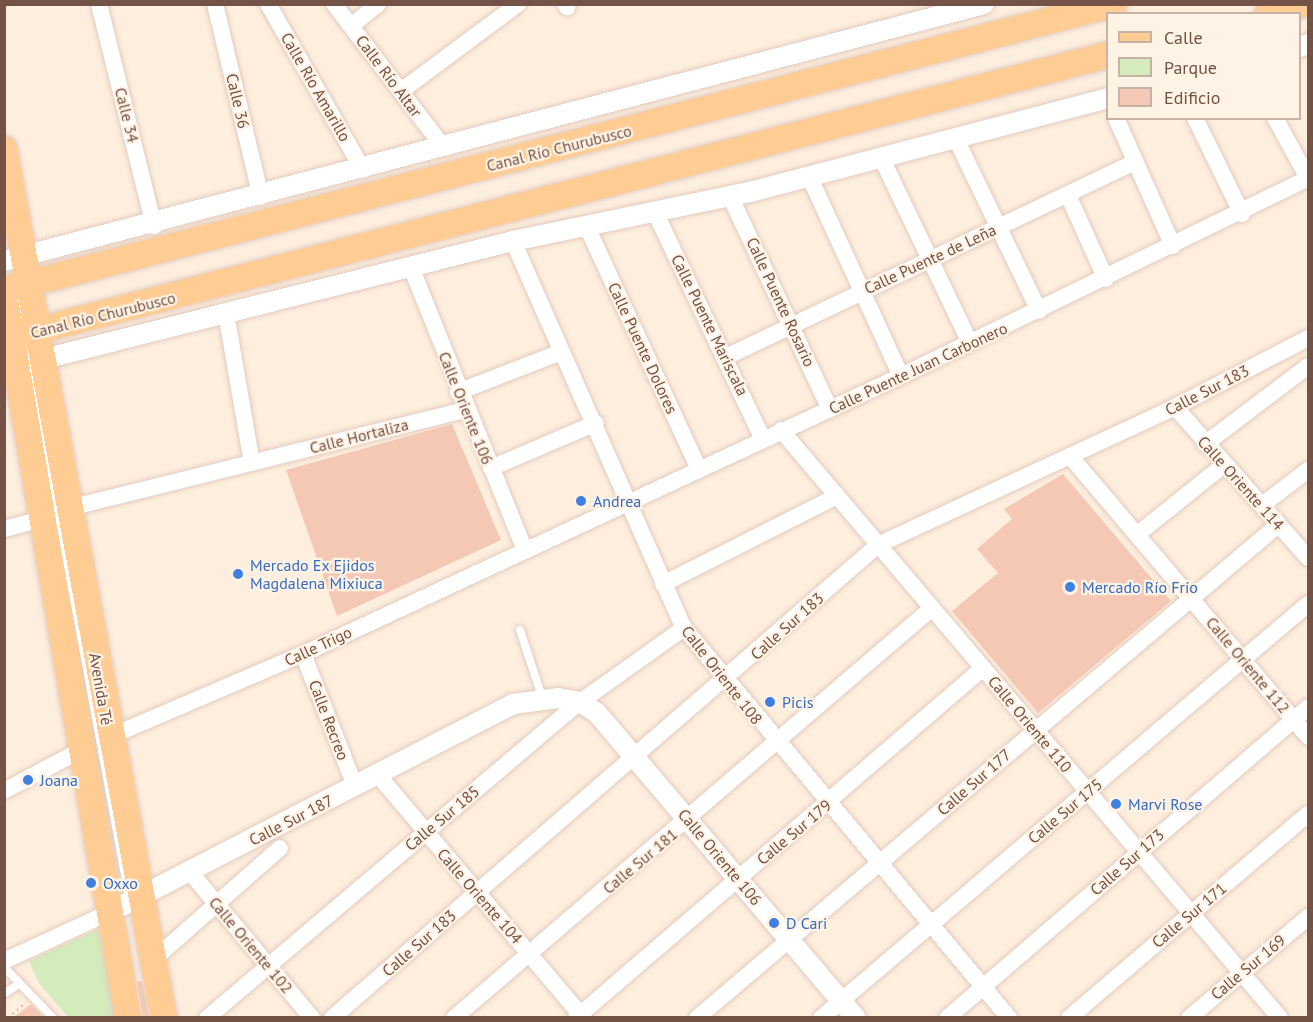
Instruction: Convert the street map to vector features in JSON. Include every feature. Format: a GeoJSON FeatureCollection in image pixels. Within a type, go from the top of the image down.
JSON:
{"type":"FeatureCollection","features":[{"type":"Feature","properties":{"kind":"main road","name":"Canal Río Churubusco"},"geometry":{"type":"LineString","coordinates":[[12,272],[1114,4]]}},
{"type":"Feature","properties":{"kind":"main road"},"geometry":{"type":"LineString","coordinates":[[1275,12],[1302,4]]}},
{"type":"Feature","properties":{"kind":"main road","name":"Canal Río Churubusco"},"geometry":{"type":"LineString","coordinates":[[20,335],[1106,56]]}},
{"type":"Feature","properties":{"kind":"main road"},"geometry":{"type":"LineString","coordinates":[[4,149],[12,272],[24,364]]}},
{"type":"Feature","properties":{"kind":"main road","name":"Avenida Té"},"geometry":{"type":"LineString","coordinates":[[24,364],[69,508],[109,737],[124,901],[128,1017]]}},
{"type":"Feature","properties":{"kind":"main road","name":"Avenida Té"},"geometry":{"type":"LineString","coordinates":[[24,364],[43,519],[81,750],[124,901],[153,960],[164,1017]]}},
{"type":"Feature","properties":{"kind":"street","name":"Calle 34"},"geometry":{"type":"LineString","coordinates":[[99,4],[154,226]]}},
{"type":"Feature","properties":{"kind":"street","name":"Calle 36"},"geometry":{"type":"LineString","coordinates":[[215,4],[261,197]]}},
{"type":"Feature","properties":{"kind":"street","name":"Calle Río Amarillo"},"geometry":{"type":"LineString","coordinates":[[268,4],[363,170]]}},
{"type":"Feature","properties":{"kind":"street","name":"Calle Río Altar"},"geometry":{"type":"LineString","coordinates":[[334,4],[444,148]]}},
{"type":"Feature","properties":{"kind":"street"},"geometry":{"type":"LineString","coordinates":[[351,26],[378,4]]}},
{"type":"Feature","properties":{"kind":"street"},"geometry":{"type":"LineString","coordinates":[[401,91],[518,4]]}},
{"type":"Feature","properties":{"kind":"street","name":"Canal Río Churubusco"},"geometry":{"type":"LineString","coordinates":[[12,272],[154,226],[984,4]]}},
{"type":"Feature","properties":{"kind":"street","name":"Canal Río Churubusco"},"geometry":{"type":"LineString","coordinates":[[24,364],[513,241],[730,196],[1106,98]]}},
{"type":"Feature","properties":{"kind":"street"},"geometry":{"type":"LineString","coordinates":[[1117,120],[1173,246]]}},
{"type":"Feature","properties":{"kind":"street"},"geometry":{"type":"LineString","coordinates":[[1196,120],[1242,214]]}},
{"type":"Feature","properties":{"kind":"street"},"geometry":{"type":"LineString","coordinates":[[1276,120],[1308,178]]}},
{"type":"Feature","properties":{"kind":"street"},"geometry":{"type":"LineString","coordinates":[[955,137],[1039,311]]}},
{"type":"Feature","properties":{"kind":"street"},"geometry":{"type":"LineString","coordinates":[[881,157],[970,343]]}},
{"type":"Feature","properties":{"kind":"street","name":"Calle Puente de Leña"},"geometry":{"type":"LineString","coordinates":[[726,357],[1135,162]]}},
{"type":"Feature","properties":{"kind":"street"},"geometry":{"type":"LineString","coordinates":[[809,176],[901,376]]}},
{"type":"Feature","properties":{"kind":"street","name":"Calle Puente Juan Carbonero"},"geometry":{"type":"LineString","coordinates":[[524,548],[1039,311],[1242,214],[1308,178]]}},
{"type":"Feature","properties":{"kind":"street"},"geometry":{"type":"LineString","coordinates":[[1068,195],[1106,279]]}},
{"type":"Feature","properties":{"kind":"street","name":"Calle Puente Rosario"},"geometry":{"type":"LineString","coordinates":[[730,196],[794,324],[830,409]]}},
{"type":"Feature","properties":{"kind":"street","name":"Calle Puente Mariscala"},"geometry":{"type":"LineString","coordinates":[[655,212],[763,438]]}},
{"type":"Feature","properties":{"kind":"street","name":"Calle Puente Dolores"},"geometry":{"type":"LineString","coordinates":[[587,227],[699,469]]}},
{"type":"Feature","properties":{"kind":"street","name":"Calle Oriente 108"},"geometry":{"type":"LineString","coordinates":[[513,241],[561,352],[596,423],[663,584],[684,628],[724,682],[1009,1017]]}},
{"type":"Feature","properties":{"kind":"street","name":"Calle Oriente 106"},"geometry":{"type":"LineString","coordinates":[[411,267],[465,410],[524,548]]}},
{"type":"Feature","properties":{"kind":"street"},"geometry":{"type":"LineString","coordinates":[[226,313],[252,463]]}},
{"type":"Feature","properties":{"kind":"street","name":"Calle Sur 183"},"geometry":{"type":"LineString","coordinates":[[332,1017],[637,758],[878,545],[1175,407],[1308,338]]}},
{"type":"Feature","properties":{"kind":"street"},"geometry":{"type":"LineString","coordinates":[[458,392],[561,352]]}},
{"type":"Feature","properties":{"kind":"street"},"geometry":{"type":"LineString","coordinates":[[1204,444],[1308,366]]}},
{"type":"Feature","properties":{"kind":"street","name":"Calle Oriente 114"},"geometry":{"type":"LineString","coordinates":[[1175,407],[1204,444],[1308,558]]}},
{"type":"Feature","properties":{"kind":"street","name":"Calle Hortaliza"},"geometry":{"type":"LineString","coordinates":[[69,508],[465,410]]}},
{"type":"Feature","properties":{"kind":"street"},"geometry":{"type":"LineString","coordinates":[[491,468],[596,423]]}},
{"type":"Feature","properties":{"kind":"street","name":"Calle Oriente 110"},"geometry":{"type":"LineString","coordinates":[[781,430],[1240,973],[1280,1017]]}},
{"type":"Feature","properties":{"kind":"street","name":"Calle Oriente 112"},"geometry":{"type":"LineString","coordinates":[[1070,456],[1139,533],[1308,737]]}},
{"type":"Feature","properties":{"kind":"street"},"geometry":{"type":"LineString","coordinates":[[1139,533],[1224,465]]}},
{"type":"Feature","properties":{"kind":"street"},"geometry":{"type":"LineString","coordinates":[[1262,506],[1308,470]]}},
{"type":"Feature","properties":{"kind":"street"},"geometry":{"type":"LineString","coordinates":[[663,584],[837,496]]}},
{"type":"Feature","properties":{"kind":"street"},"geometry":{"type":"LineString","coordinates":[[4,529],[43,519]]}},
{"type":"Feature","properties":{"kind":"street","name":"Calle Sur 177"},"geometry":{"type":"LineString","coordinates":[[697,1017],[879,864],[1034,729],[1279,524]]}},
{"type":"Feature","properties":{"kind":"street","name":"Calle Trigo"},"geometry":{"type":"LineString","coordinates":[[109,737],[303,654],[524,548]]}},
{"type":"Feature","properties":{"kind":"street","name":"Calle Sur 175"},"geometry":{"type":"LineString","coordinates":[[821,1017],[1308,604]]}},
{"type":"Feature","properties":{"kind":"street","name":"Calle Sur 181"},"geometry":{"type":"LineString","coordinates":[[454,1017],[932,608]]}},
{"type":"Feature","properties":{"kind":"street","name":"Calle Sur 185"},"geometry":{"type":"LineString","coordinates":[[207,1017],[580,702],[684,628]]}},
{"type":"Feature","properties":{"kind":"street","name":"Calle Recreo"},"geometry":{"type":"LineString","coordinates":[[303,654],[355,786]]}},
{"type":"Feature","properties":{"kind":"street","name":"Calle Sur 179"},"geometry":{"type":"LineString","coordinates":[[580,1016],[739,878],[828,805],[983,668]]}},
{"type":"Feature","properties":{"kind":"street","name":"Calle Sur 187"},"geometry":{"type":"LineString","coordinates":[[4,961],[124,901],[190,872],[513,704],[542,697],[580,702]]}},
{"type":"Feature","properties":{"kind":"street","name":"Calle Oriente 106"},"geometry":{"type":"LineString","coordinates":[[580,702],[637,758],[856,1017]]}},
{"type":"Feature","properties":{"kind":"street","name":"Calle Sur 173"},"geometry":{"type":"LineString","coordinates":[[947,1017],[1308,708]]}},
{"type":"Feature","properties":{"kind":"street"},"geometry":{"type":"LineString","coordinates":[[4,791],[81,750]]}},
{"type":"Feature","properties":{"kind":"street","name":"Calle Oriente 104"},"geometry":{"type":"LineString","coordinates":[[378,775],[580,1016]]}},
{"type":"Feature","properties":{"kind":"street","name":"Calle Sur 171"},"geometry":{"type":"LineString","coordinates":[[1069,1017],[1308,814]]}},
{"type":"Feature","properties":{"kind":"street","name":"Calle Sur 187"},"geometry":{"type":"LineString","coordinates":[[153,960],[280,848]]}},
{"type":"Feature","properties":{"kind":"street","name":"Calle Oriente 102"},"geometry":{"type":"LineString","coordinates":[[190,872],[312,1017]]}},
{"type":"Feature","properties":{"kind":"street","name":"Calle Sur 169"},"geometry":{"type":"LineString","coordinates":[[1189,1017],[1308,917]]}},
{"type":"Feature","properties":{"kind":"lane"},"geometry":{"type":"LineString","coordinates":[[4,195],[12,272]]}},
{"type":"Feature","properties":{"kind":"lane"},"geometry":{"type":"LineString","coordinates":[[24,364],[124,901],[152,1017]]}},
{"type":"Feature","properties":{"kind":"lane"},"geometry":{"type":"LineString","coordinates":[[520,630],[542,697]]}},
{"type":"Feature","properties":{"kind":"lane"},"geometry":{"type":"LineString","coordinates":[[124,901],[138,1017]]}},
{"type":"Feature","properties":{"kind":"lane"},"geometry":{"type":"LineString","coordinates":[[4,967],[53,1017]]}},
{"type":"Feature","properties":{"kind":"lane"},"geometry":{"type":"LineString","coordinates":[[4,994],[19,984]]}},
{"type":"Feature","properties":{"kind":"green space"},"geometry":{"type":"Polygon","coordinates":[[[98,929],[118,1017],[68,1017],[39,983],[29,961],[98,929]]]}},
{"type":"Feature","properties":{"kind":"building"},"geometry":{"type":"Polygon","coordinates":[[[452,424],[501,540],[337,616],[286,470],[452,424]]]}},
{"type":"Feature","properties":{"kind":"building","name":"Mercado Río Frío"},"geometry":{"type":"Polygon","coordinates":[[[1063,474],[1171,601],[1038,713],[952,611],[998,573],[977,549],[1012,519],[1004,509],[1063,474]]]}},
{"type":"Feature","properties":{"kind":"building"},"geometry":{"type":"Polygon","coordinates":[[[142,981],[149,1017],[143,1017],[137,982],[142,981]]]}},
{"type":"Feature","properties":{"kind":"building"},"geometry":{"type":"Polygon","coordinates":[[[31,1004],[43,1017],[14,1017],[31,1004]]]}},
{"type":"Feature","properties":{"kind":"place","name":"Andrea"},"geometry":{"type":"Point","coordinates":[581,501]}},
{"type":"Feature","properties":{"kind":"place","name":"Mercado Ex Ejidos Magdalena Mixiuca"},"geometry":{"type":"Point","coordinates":[238,574]}},
{"type":"Feature","properties":{"kind":"place","name":"Mercado Río Frío"},"geometry":{"type":"Point","coordinates":[1070,587]}},
{"type":"Feature","properties":{"kind":"place","name":"Picis"},"geometry":{"type":"Point","coordinates":[770,702]}},
{"type":"Feature","properties":{"kind":"place","name":"Joana"},"geometry":{"type":"Point","coordinates":[28,780]}},
{"type":"Feature","properties":{"kind":"place","name":"Marvi Rose"},"geometry":{"type":"Point","coordinates":[1116,804]}},
{"type":"Feature","properties":{"kind":"place","name":"Oxxo"},"geometry":{"type":"Point","coordinates":[91,883]}},
{"type":"Feature","properties":{"kind":"place","name":"D Cari"},"geometry":{"type":"Point","coordinates":[774,923]}}]}
